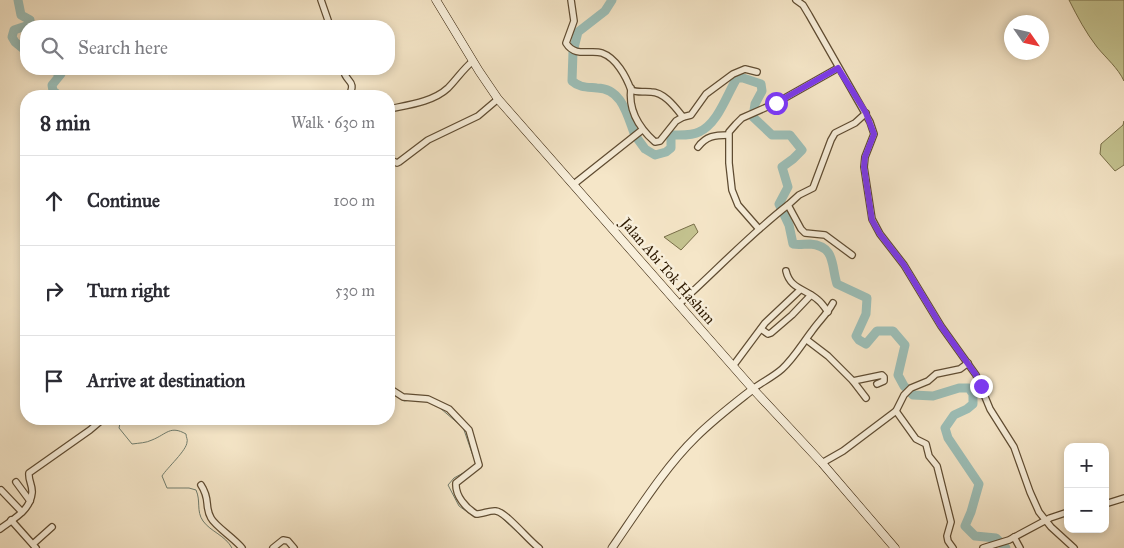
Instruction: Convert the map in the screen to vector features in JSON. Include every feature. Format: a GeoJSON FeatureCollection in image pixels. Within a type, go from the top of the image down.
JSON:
{"type":"FeatureCollection","features":[{"type":"Feature","properties":{"kind":"main road","name":"Jalan Abi Tok Hashim"},"geometry":{"type":"LineString","coordinates":[[436,0],[498,99],[752,389],[822,463],[895,548]]}},
{"type":"Feature","properties":{"kind":"street"},"geometry":{"type":"LineString","coordinates":[[321,0],[328,20]]}},
{"type":"Feature","properties":{"kind":"street"},"geometry":{"type":"LineString","coordinates":[[571,0],[574,22],[566,43],[578,51],[588,53],[599,52],[609,56],[624,74],[634,91],[661,94],[683,117]]}},
{"type":"Feature","properties":{"kind":"street"},"geometry":{"type":"LineString","coordinates":[[796,0],[809,15],[838,68],[866,113],[874,134],[865,157],[864,167],[872,220],[880,234],[904,265],[941,326],[976,375],[993,415],[1014,447],[1036,508],[1045,521],[1074,548]]}},
{"type":"Feature","properties":{"kind":"street"},"geometry":{"type":"LineString","coordinates":[[395,107],[418,102],[440,94],[450,87],[465,67],[473,61]]}},
{"type":"Feature","properties":{"kind":"street"},"geometry":{"type":"LineString","coordinates":[[759,229],[738,205],[732,190],[728,135],[736,124],[750,115],[757,113],[838,68]]}},
{"type":"Feature","properties":{"kind":"street"},"geometry":{"type":"LineString","coordinates":[[631,88],[632,111],[642,130],[655,142],[660,142],[676,121],[691,115],[706,94],[733,74],[745,70],[758,72]]}},
{"type":"Feature","properties":{"kind":"street"},"geometry":{"type":"LineString","coordinates":[[345,75],[352,82],[351,90]]}},
{"type":"Feature","properties":{"kind":"street"},"geometry":{"type":"LineString","coordinates":[[395,162],[399,162],[428,140],[453,126],[473,119],[498,99]]}},
{"type":"Feature","properties":{"kind":"street"},"geometry":{"type":"LineString","coordinates":[[679,304],[759,229],[799,195],[812,188],[835,133],[856,123],[866,113]]}},
{"type":"Feature","properties":{"kind":"street"},"geometry":{"type":"LineString","coordinates":[[574,184],[642,130]]}},
{"type":"Feature","properties":{"kind":"street"},"geometry":{"type":"LineString","coordinates":[[698,147],[704,139],[710,136],[728,135]]}},
{"type":"Feature","properties":{"kind":"street"},"geometry":{"type":"LineString","coordinates":[[786,207],[800,229],[805,233],[825,235],[852,254]]}},
{"type":"Feature","properties":{"kind":"street"},"geometry":{"type":"LineString","coordinates":[[786,271],[789,280],[800,290],[818,300],[828,312]]}},
{"type":"Feature","properties":{"kind":"street"},"geometry":{"type":"LineString","coordinates":[[733,366],[761,329],[800,290]]}},
{"type":"Feature","properties":{"kind":"street"},"geometry":{"type":"LineString","coordinates":[[761,329],[771,334],[811,295]]}},
{"type":"Feature","properties":{"kind":"street"},"geometry":{"type":"LineString","coordinates":[[612,548],[686,447],[752,389],[782,369],[807,340],[833,303]]}},
{"type":"Feature","properties":{"kind":"street"},"geometry":{"type":"LineString","coordinates":[[807,340],[830,358],[853,381],[866,398]]}},
{"type":"Feature","properties":{"kind":"street"},"geometry":{"type":"LineString","coordinates":[[822,463],[843,451],[896,411],[904,395],[911,388],[928,381],[936,374],[960,369],[968,363]]}},
{"type":"Feature","properties":{"kind":"street"},"geometry":{"type":"LineString","coordinates":[[853,381],[882,375],[884,381],[877,384]]}},
{"type":"Feature","properties":{"kind":"street"},"geometry":{"type":"LineString","coordinates":[[395,392],[403,397],[428,399],[435,402],[449,409],[467,426],[479,459],[479,465],[456,484],[456,491],[459,497],[476,514],[498,511],[504,514],[539,548]]}},
{"type":"Feature","properties":{"kind":"street"},"geometry":{"type":"LineString","coordinates":[[896,411],[916,439],[926,444],[929,456],[937,466],[951,522],[947,536],[953,548]]}},
{"type":"Feature","properties":{"kind":"street"},"geometry":{"type":"LineString","coordinates":[[0,529],[28,506],[32,492],[29,480],[30,473],[96,425]]}},
{"type":"Feature","properties":{"kind":"street"},"geometry":{"type":"LineString","coordinates":[[16,482],[30,501]]}},
{"type":"Feature","properties":{"kind":"street"},"geometry":{"type":"LineString","coordinates":[[200,485],[208,496],[210,517],[236,540],[242,548]]}},
{"type":"Feature","properties":{"kind":"street"},"geometry":{"type":"LineString","coordinates":[[1,490],[22,512]]}},
{"type":"Feature","properties":{"kind":"street"},"geometry":{"type":"LineString","coordinates":[[1109,503],[1124,498]]}},
{"type":"Feature","properties":{"kind":"street"},"geometry":{"type":"LineString","coordinates":[[983,548],[1012,539],[1045,521],[1064,514]]}},
{"type":"Feature","properties":{"kind":"street"},"geometry":{"type":"LineString","coordinates":[[12,520],[35,546],[52,527]]}},
{"type":"Feature","properties":{"kind":"street"},"geometry":{"type":"LineString","coordinates":[[1012,539],[1020,548]]}},
{"type":"Feature","properties":{"kind":"street"},"geometry":{"type":"LineString","coordinates":[[273,548],[283,540],[290,542],[294,548]]}},
{"type":"Feature","properties":{"kind":"shaded area"},"geometry":{"type":"Polygon","coordinates":[[[1069,0],[1124,0],[1124,81],[1089,36],[1069,0]]]}},
{"type":"Feature","properties":{"kind":"shaded area"},"geometry":{"type":"Polygon","coordinates":[[[1124,121],[1124,165],[1115,171],[1100,154],[1101,144],[1123,125],[1124,121]]]}},
{"type":"Feature","properties":{"kind":"shaded area"},"geometry":{"type":"Polygon","coordinates":[[[694,224],[698,232],[681,250],[664,237],[694,224]]]}},
{"type":"Feature","properties":{"kind":"waterway"},"geometry":{"type":"LineString","coordinates":[[18,0],[21,15],[30,20]]}},
{"type":"Feature","properties":{"kind":"waterway"},"geometry":{"type":"LineString","coordinates":[[612,0],[605,11],[578,32],[573,52],[572,81],[581,86],[605,89],[612,92],[622,103],[634,133]]}},
{"type":"Feature","properties":{"kind":"waterway"},"geometry":{"type":"LineString","coordinates":[[20,28],[14,30],[12,37],[20,46]]}},
{"type":"Feature","properties":{"kind":"waterway"},"geometry":{"type":"LineString","coordinates":[[53,90],[52,85],[60,75]]}},
{"type":"Feature","properties":{"kind":"waterway"},"geometry":{"type":"LineString","coordinates":[[637,138],[645,149],[655,155],[666,152],[671,148],[671,135],[696,133],[706,128],[712,122],[737,78],[761,84],[762,91],[755,104],[753,117],[772,135],[790,135],[802,150],[782,167],[788,187],[779,204],[789,225],[793,244],[810,244],[824,249],[831,258],[837,284],[867,298],[866,314],[856,336],[859,340],[866,344],[877,331],[893,331],[905,345],[898,375],[904,386],[913,395],[933,396],[959,388],[969,388],[973,394],[973,404],[954,415],[945,428],[948,438],[979,484],[965,526],[975,536],[996,538],[1006,548]]}},
{"type":"Feature","properties":{"kind":"waterway"},"geometry":{"type":"LineString","coordinates":[[395,395],[404,401],[411,400]]}},
{"type":"Feature","properties":{"kind":"waterway"},"geometry":{"type":"LineString","coordinates":[[440,408],[460,425]]}},
{"type":"Feature","properties":{"kind":"waterway"},"geometry":{"type":"LineString","coordinates":[[120,425],[119,428],[132,444],[150,441],[172,430],[181,431],[186,434],[187,441],[184,450],[162,476],[167,488],[189,488],[196,490],[203,521],[226,540],[232,548]]}},
{"type":"Feature","properties":{"kind":"waterway"},"geometry":{"type":"LineString","coordinates":[[463,427],[473,456]]}},
{"type":"Feature","properties":{"kind":"waterway"},"geometry":{"type":"LineString","coordinates":[[465,472],[454,478],[448,485],[459,506],[473,516]]}},
{"type":"Feature","properties":{"kind":"waterway"},"geometry":{"type":"LineString","coordinates":[[500,516],[534,548]]}},
{"type":"Feature","properties":{"kind":"route"},"geometry":{"type":"LineString","coordinates":[[776,103],[838,68],[866,113],[874,134],[864,163],[865,183],[872,220],[923,293],[941,326],[976,375],[981,386]]}}]}
